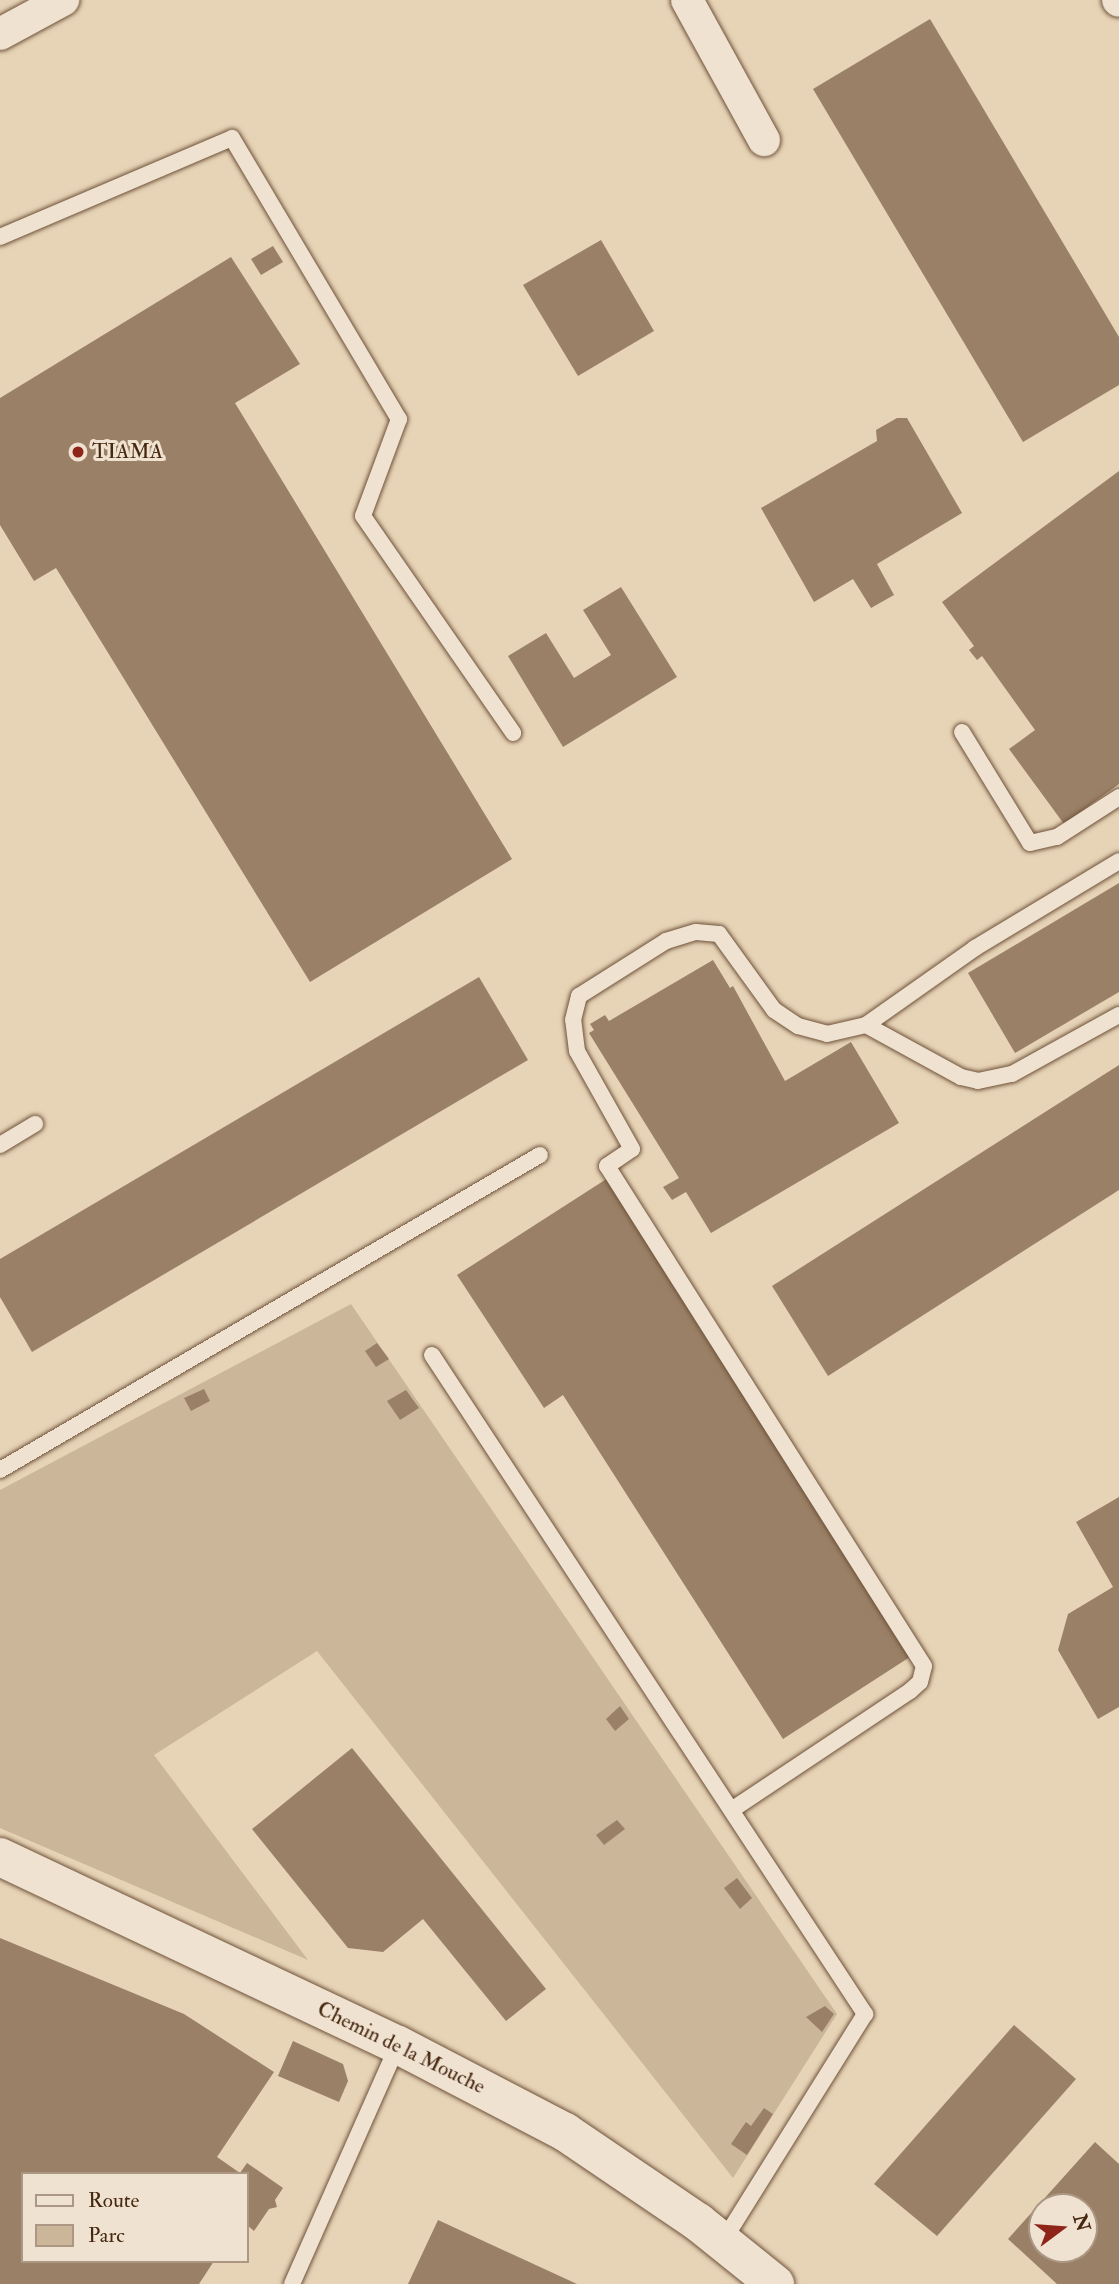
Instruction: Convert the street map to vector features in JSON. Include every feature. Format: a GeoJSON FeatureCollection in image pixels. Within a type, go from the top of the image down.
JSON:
{"type":"FeatureCollection","features":[{"type":"Feature","properties":{"kind":"street"},"geometry":{"type":"LineString","coordinates":[[0,34],[63,0]]}},
{"type":"Feature","properties":{"kind":"street"},"geometry":{"type":"LineString","coordinates":[[687,0],[764,139]]}},
{"type":"Feature","properties":{"kind":"street","name":"Chemin de la Mouche"},"geometry":{"type":"LineString","coordinates":[[0,1857],[398,2045],[565,2132],[723,2241],[775,2284]]}},
{"type":"Feature","properties":{"kind":"lane"},"geometry":{"type":"LineString","coordinates":[[0,237],[232,138],[398,419],[363,516],[513,733]]}},
{"type":"Feature","properties":{"kind":"lane"},"geometry":{"type":"LineString","coordinates":[[962,732],[1030,843],[1057,837],[1119,797]]}},
{"type":"Feature","properties":{"kind":"lane"},"geometry":{"type":"LineString","coordinates":[[733,1809],[910,1691],[920,1682],[924,1666],[607,1166],[632,1149],[577,1051],[573,1020],[579,996],[666,941],[696,932],[719,934],[775,1010],[798,1026],[827,1034],[866,1025],[975,948],[1119,861]]}},
{"type":"Feature","properties":{"kind":"lane"},"geometry":{"type":"LineString","coordinates":[[866,1025],[961,1077],[978,1081],[1012,1074],[1119,1014]]}},
{"type":"Feature","properties":{"kind":"lane"},"geometry":{"type":"LineString","coordinates":[[0,1145],[35,1124]]}},
{"type":"Feature","properties":{"kind":"lane"},"geometry":{"type":"LineString","coordinates":[[0,1470],[540,1155]]}},
{"type":"Feature","properties":{"kind":"lane"},"geometry":{"type":"LineString","coordinates":[[432,1355],[733,1809],[865,2014],[723,2241]]}},
{"type":"Feature","properties":{"kind":"lane"},"geometry":{"type":"LineString","coordinates":[[292,2284],[398,2045]]}},
{"type":"Feature","properties":{"kind":"green space"},"geometry":{"type":"Polygon","coordinates":[[[351,1304],[837,2014],[733,2178],[317,1651],[154,1755],[308,1960],[0,1828],[0,1490],[351,1304]]]}},
{"type":"Feature","properties":{"kind":"building"},"geometry":{"type":"Polygon","coordinates":[[[930,19],[1119,337],[1119,385],[1023,442],[813,89],[930,19]]]}},
{"type":"Feature","properties":{"kind":"building"},"geometry":{"type":"Polygon","coordinates":[[[601,240],[654,331],[578,376],[523,285],[601,240]]]}},
{"type":"Feature","properties":{"kind":"building"},"geometry":{"type":"Polygon","coordinates":[[[273,246],[283,262],[261,275],[251,259],[273,246]]]}},
{"type":"Feature","properties":{"kind":"building"},"geometry":{"type":"Polygon","coordinates":[[[231,257],[300,364],[235,403],[512,859],[310,982],[56,568],[34,581],[0,525],[0,398],[231,257]]]}},
{"type":"Feature","properties":{"kind":"building"},"geometry":{"type":"Polygon","coordinates":[[[897,418],[907,418],[962,513],[877,564],[894,595],[871,608],[853,579],[814,602],[761,508],[877,441],[876,430],[897,418]]]}},
{"type":"Feature","properties":{"kind":"building"},"geometry":{"type":"Polygon","coordinates":[[[1119,471],[1119,784],[1064,824],[1009,749],[1035,730],[982,656],[977,660],[969,650],[974,646],[942,602],[1119,471]]]}},
{"type":"Feature","properties":{"kind":"building"},"geometry":{"type":"Polygon","coordinates":[[[621,587],[677,677],[563,747],[508,656],[546,633],[574,678],[611,655],[583,610],[621,587]]]}},
{"type":"Feature","properties":{"kind":"building"},"geometry":{"type":"Polygon","coordinates":[[[1119,883],[1119,992],[1015,1053],[968,973],[1119,883]]]}},
{"type":"Feature","properties":{"kind":"building"},"geometry":{"type":"Polygon","coordinates":[[[713,960],[730,988],[733,986],[785,1081],[851,1042],[899,1123],[711,1233],[686,1192],[672,1200],[663,1187],[679,1178],[589,1033],[594,1030],[590,1024],[605,1015],[609,1021],[713,960]]]}},
{"type":"Feature","properties":{"kind":"building"},"geometry":{"type":"Polygon","coordinates":[[[479,977],[528,1060],[32,1352],[0,1297],[0,1259],[479,977]]]}},
{"type":"Feature","properties":{"kind":"building"},"geometry":{"type":"Polygon","coordinates":[[[1119,1065],[1119,1190],[828,1376],[772,1286],[1119,1065]]]}},
{"type":"Feature","properties":{"kind":"building"},"geometry":{"type":"Polygon","coordinates":[[[608,1178],[913,1655],[783,1739],[563,1395],[544,1408],[457,1275],[608,1178]]]}},
{"type":"Feature","properties":{"kind":"building"},"geometry":{"type":"Polygon","coordinates":[[[377,1343],[389,1359],[376,1367],[365,1351],[377,1343]]]}},
{"type":"Feature","properties":{"kind":"building"},"geometry":{"type":"Polygon","coordinates":[[[204,1389],[210,1401],[191,1411],[184,1398],[204,1389]]]}},
{"type":"Feature","properties":{"kind":"building"},"geometry":{"type":"Polygon","coordinates":[[[406,1390],[419,1408],[400,1420],[387,1401],[406,1390]]]}},
{"type":"Feature","properties":{"kind":"building"},"geometry":{"type":"Polygon","coordinates":[[[1119,1497],[1119,1707],[1098,1719],[1058,1650],[1068,1614],[1113,1587],[1076,1522],[1119,1497]]]}},
{"type":"Feature","properties":{"kind":"building"},"geometry":{"type":"Polygon","coordinates":[[[620,1706],[629,1719],[615,1731],[606,1719],[620,1706]]]}},
{"type":"Feature","properties":{"kind":"building"},"geometry":{"type":"Polygon","coordinates":[[[352,1748],[546,1989],[506,2021],[423,1919],[383,1952],[348,1948],[252,1829],[352,1748]]]}},
{"type":"Feature","properties":{"kind":"building"},"geometry":{"type":"Polygon","coordinates":[[[617,1820],[625,1829],[604,1845],[596,1835],[617,1820]]]}},
{"type":"Feature","properties":{"kind":"building"},"geometry":{"type":"Polygon","coordinates":[[[737,1878],[752,1898],[740,1909],[724,1888],[737,1878]]]}},
{"type":"Feature","properties":{"kind":"building"},"geometry":{"type":"Polygon","coordinates":[[[0,1938],[184,2014],[274,2072],[217,2157],[239,2172],[21,2172],[21,2263],[213,2263],[199,2284],[0,2284],[0,1938]]]}},
{"type":"Feature","properties":{"kind":"building"},"geometry":{"type":"Polygon","coordinates":[[[825,2006],[834,2014],[822,2032],[806,2017],[825,2006]]]}},
{"type":"Feature","properties":{"kind":"building"},"geometry":{"type":"Polygon","coordinates":[[[1014,2025],[1076,2079],[937,2236],[874,2184],[1014,2025]]]}},
{"type":"Feature","properties":{"kind":"building"},"geometry":{"type":"Polygon","coordinates":[[[293,2041],[343,2064],[348,2081],[339,2102],[278,2076],[293,2041]]]}},
{"type":"Feature","properties":{"kind":"building"},"geometry":{"type":"Polygon","coordinates":[[[764,2108],[773,2114],[747,2155],[731,2144],[746,2122],[751,2126],[764,2108]]]}},
{"type":"Feature","properties":{"kind":"building"},"geometry":{"type":"Polygon","coordinates":[[[1095,2142],[1119,2164],[1119,2284],[1057,2284],[1034,2263],[1098,2263],[1098,2193],[1049,2193],[1095,2142]]]}},
{"type":"Feature","properties":{"kind":"building"},"geometry":{"type":"Polygon","coordinates":[[[247,2163],[283,2188],[275,2200],[277,2207],[269,2209],[254,2231],[248,2226],[248,2172],[241,2172],[247,2163]]]}},
{"type":"Feature","properties":{"kind":"building"},"geometry":{"type":"Polygon","coordinates":[[[1028,2217],[1028,2257],[1008,2239],[1028,2217]]]}},
{"type":"Feature","properties":{"kind":"building"},"geometry":{"type":"Polygon","coordinates":[[[438,2220],[577,2284],[408,2284],[438,2220]]]}},
{"type":"Feature","properties":{"kind":"place","name":"TIAMA"},"geometry":{"type":"Point","coordinates":[78,452]}}]}
